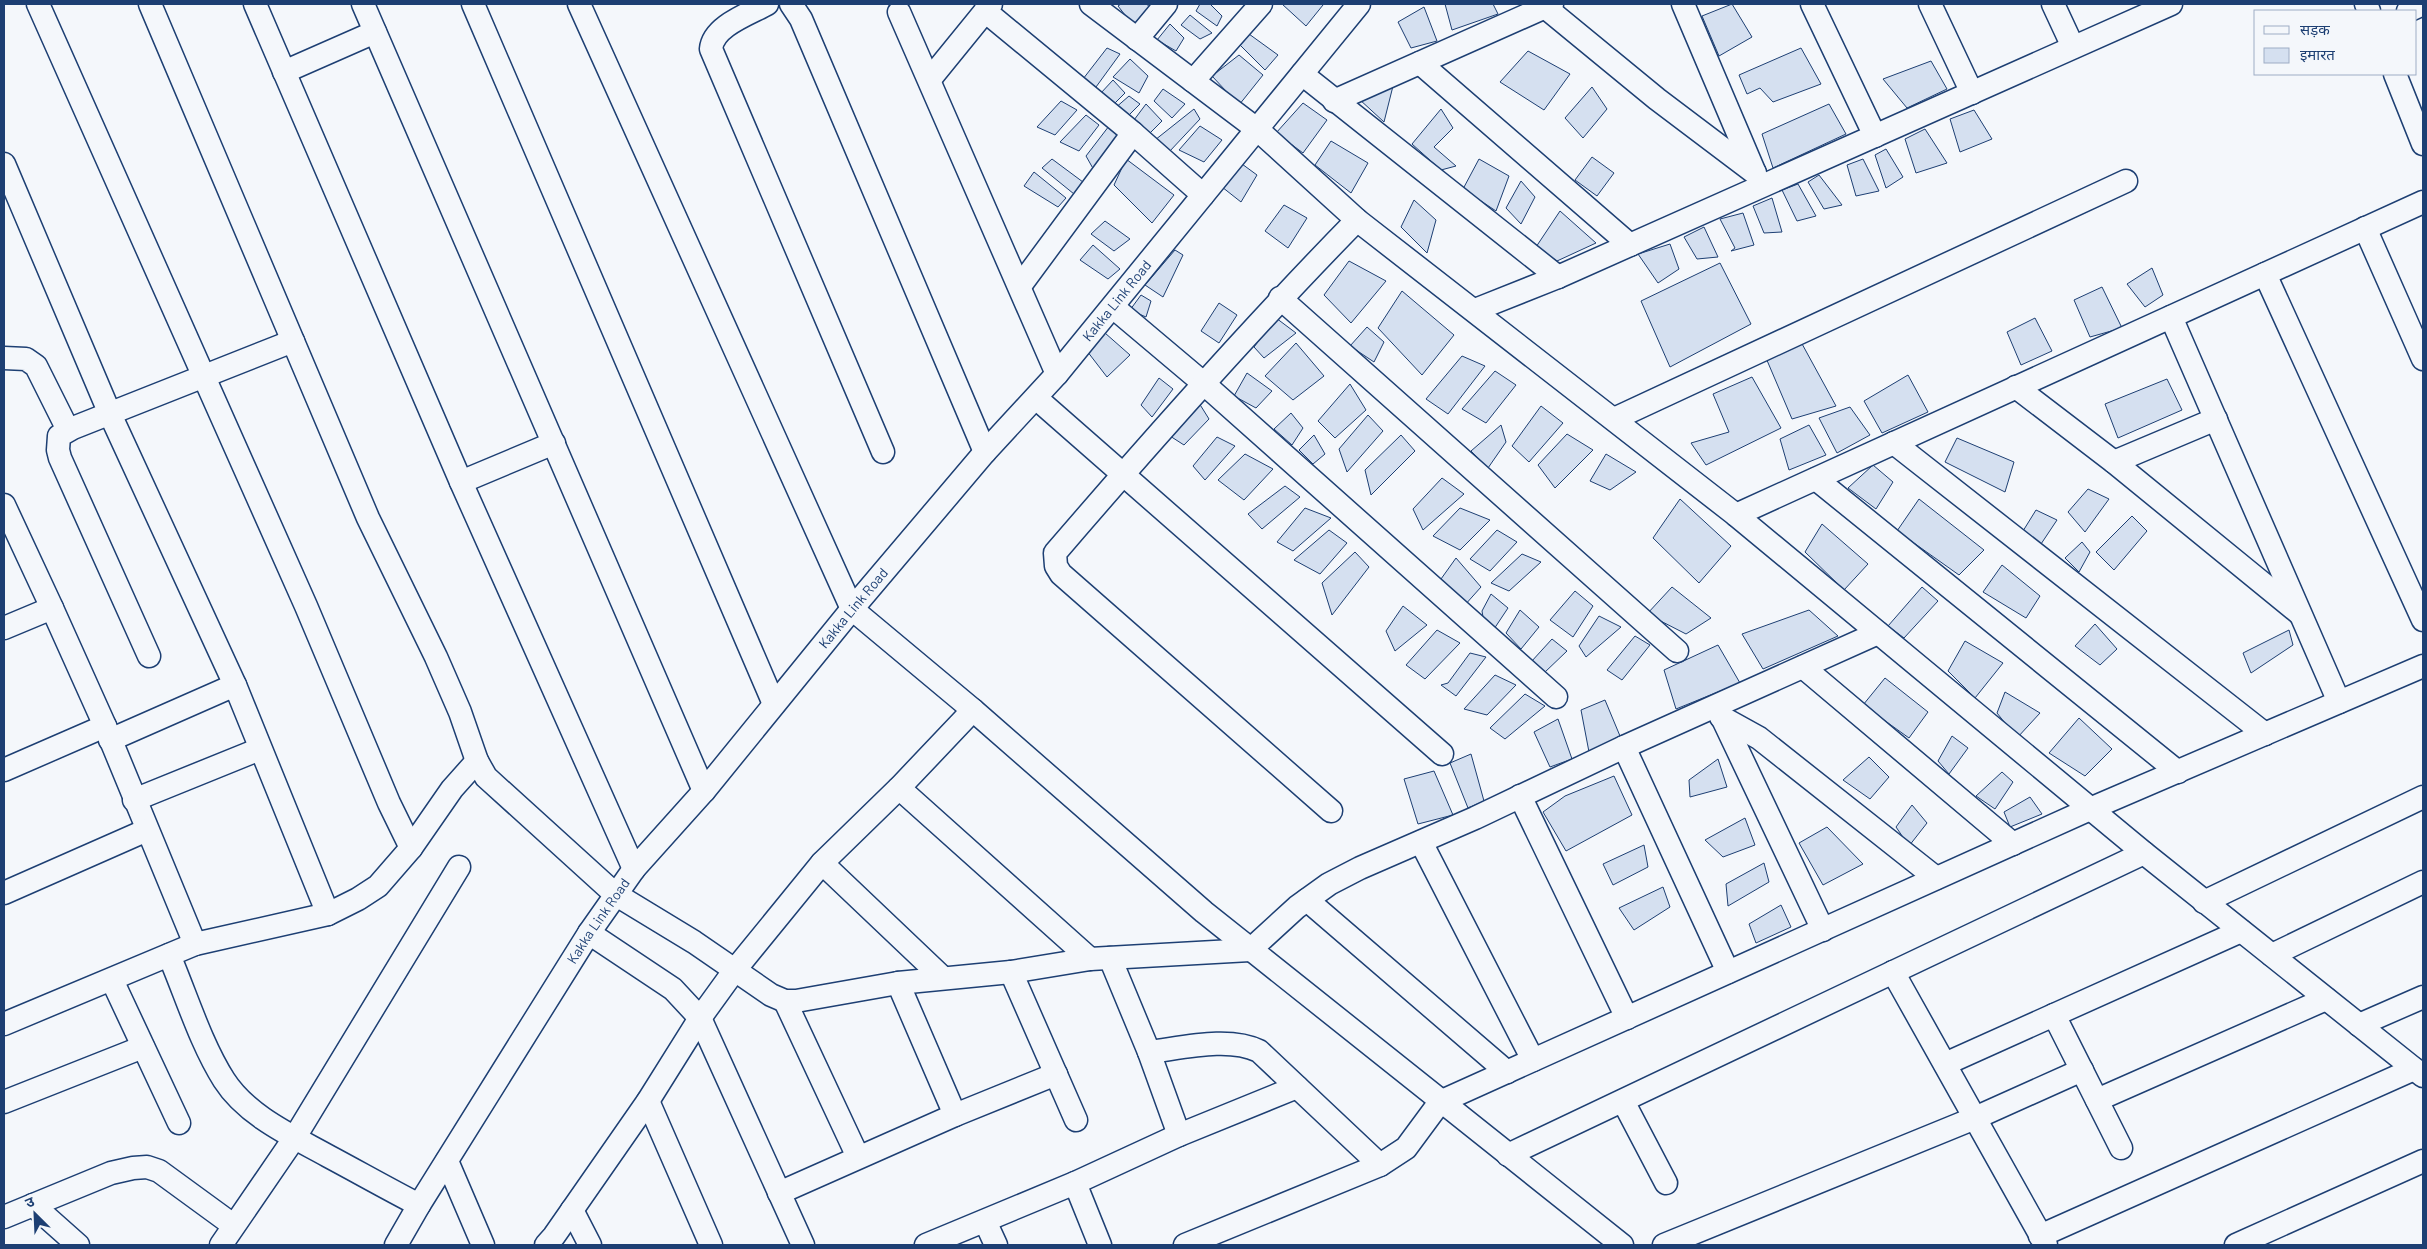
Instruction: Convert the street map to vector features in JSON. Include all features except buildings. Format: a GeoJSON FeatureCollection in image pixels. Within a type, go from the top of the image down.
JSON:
{"type":"FeatureCollection","features":[{"type":"Feature","properties":{"kind":"street"},"geometry":{"type":"LineString","coordinates":[[38,4],[306,606],[389,803],[411,848]]}},
{"type":"Feature","properties":{"kind":"street"},"geometry":{"type":"LineString","coordinates":[[150,4],[368,518],[436,657],[460,712],[477,761],[486,777],[615,894],[694,942],[771,995],[785,1000],[796,1001],[898,983],[1011,972],[1100,958],[1250,950],[1307,900],[1329,884],[1624,747],[1719,711],[1803,666],[1878,633]]}},
{"type":"Feature","properties":{"kind":"street"},"geometry":{"type":"LineString","coordinates":[[254,4],[461,482],[634,869]]}},
{"type":"Feature","properties":{"kind":"street"},"geometry":{"type":"LineString","coordinates":[[364,4],[704,791]]}},
{"type":"Feature","properties":{"kind":"street"},"geometry":{"type":"LineString","coordinates":[[579,4],[852,609],[973,710],[1250,950],[1508,1155],[1615,1244]]}},
{"type":"Feature","properties":{"kind":"street"},"geometry":{"type":"LineString","coordinates":[[767,4],[724,28],[711,42],[711,49],[883,452]]}},
{"type":"Feature","properties":{"kind":"street"},"geometry":{"type":"LineString","coordinates":[[791,4],[801,19],[985,452]]}},
{"type":"Feature","properties":{"kind":"street"},"geometry":{"type":"LineString","coordinates":[[1091,4],[1258,130],[1357,220],[1736,515],[2204,902],[2419,1072],[2043,1240],[1893,972]]}},
{"type":"Feature","properties":{"kind":"street"},"geometry":{"type":"LineString","coordinates":[[1137,38],[1166,4]]}},
{"type":"Feature","properties":{"kind":"street"},"geometry":{"type":"LineString","coordinates":[[1193,81],[1261,4]]}},
{"type":"Feature","properties":{"kind":"street","name":"Kakka Link Road"},"geometry":{"type":"LineString","coordinates":[[396,1245],[418,1205],[589,933],[634,869],[704,791],[852,609],[985,452],[1057,374],[1359,4]]}},
{"type":"Feature","properties":{"kind":"street"},"geometry":{"type":"LineString","coordinates":[[1683,4],[1758,179]]}},
{"type":"Feature","properties":{"kind":"street"},"geometry":{"type":"LineString","coordinates":[[1812,4],[1875,136]]}},
{"type":"Feature","properties":{"kind":"street"},"geometry":{"type":"LineString","coordinates":[[1930,4],[1972,92]]}},
{"type":"Feature","properties":{"kind":"street"},"geometry":{"type":"LineString","coordinates":[[2053,4],[2073,47]]}},
{"type":"Feature","properties":{"kind":"street"},"geometry":{"type":"LineString","coordinates":[[1475,310],[1630,245],[1758,179],[1875,136],[2171,4]]}},
{"type":"Feature","properties":{"kind":"street"},"geometry":{"type":"LineString","coordinates":[[2410,10],[2423,4]]}},
{"type":"Feature","properties":{"kind":"street"},"geometry":{"type":"LineString","coordinates":[[479,6],[774,704]]}},
{"type":"Feature","properties":{"kind":"street"},"geometry":{"type":"LineString","coordinates":[[1334,101],[1549,6],[1657,99],[1758,179]]}},
{"type":"Feature","properties":{"kind":"street"},"geometry":{"type":"LineString","coordinates":[[930,79],[988,7],[1203,195]]}},
{"type":"Feature","properties":{"kind":"street"},"geometry":{"type":"LineString","coordinates":[[898,12],[930,79],[1057,374]]}},
{"type":"Feature","properties":{"kind":"street"},"geometry":{"type":"LineString","coordinates":[[284,72],[376,32]]}},
{"type":"Feature","properties":{"kind":"street"},"geometry":{"type":"LineString","coordinates":[[1420,63],[1630,245]]}},
{"type":"Feature","properties":{"kind":"street"},"geometry":{"type":"LineString","coordinates":[[1302,74],[1558,276]]}},
{"type":"Feature","properties":{"kind":"street"},"geometry":{"type":"LineString","coordinates":[[2395,75],[2419,119],[2423,144]]}},
{"type":"Feature","properties":{"kind":"street"},"geometry":{"type":"LineString","coordinates":[[1020,286],[1133,134]]}},
{"type":"Feature","properties":{"kind":"street"},"geometry":{"type":"LineString","coordinates":[[4,164],[110,414],[235,685],[328,914]]}},
{"type":"Feature","properties":{"kind":"street"},"geometry":{"type":"LineString","coordinates":[[1614,419],[2126,181]]}},
{"type":"Feature","properties":{"kind":"street"},"geometry":{"type":"LineString","coordinates":[[1736,515],[2423,202]]}},
{"type":"Feature","properties":{"kind":"street"},"geometry":{"type":"LineString","coordinates":[[1331,811],[1058,570],[1055,560],[1056,553],[1202,382],[1280,298],[1357,220]]}},
{"type":"Feature","properties":{"kind":"street"},"geometry":{"type":"LineString","coordinates":[[2365,228],[2423,359]]}},
{"type":"Feature","properties":{"kind":"street"},"geometry":{"type":"LineString","coordinates":[[2265,274],[2423,620]]}},
{"type":"Feature","properties":{"kind":"street"},"geometry":{"type":"LineString","coordinates":[[1280,298],[1678,651]]}},
{"type":"Feature","properties":{"kind":"street"},"geometry":{"type":"LineString","coordinates":[[1113,307],[1202,382],[1556,697]]}},
{"type":"Feature","properties":{"kind":"street"},"geometry":{"type":"LineString","coordinates":[[2171,317],[2339,702]]}},
{"type":"Feature","properties":{"kind":"street"},"geometry":{"type":"LineString","coordinates":[[149,656],[60,458],[58,450],[59,436],[68,430],[293,341]]}},
{"type":"Feature","properties":{"kind":"street"},"geometry":{"type":"LineString","coordinates":[[4,358],[26,360],[36,366],[68,430]]}},
{"type":"Feature","properties":{"kind":"street"},"geometry":{"type":"LineString","coordinates":[[2016,387],[2114,462],[2303,617]]}},
{"type":"Feature","properties":{"kind":"street"},"geometry":{"type":"LineString","coordinates":[[1036,398],[1442,754]]}},
{"type":"Feature","properties":{"kind":"street"},"geometry":{"type":"LineString","coordinates":[[2114,462],[2216,419]]}},
{"type":"Feature","properties":{"kind":"street"},"geometry":{"type":"LineString","coordinates":[[461,482],[554,443]]}},
{"type":"Feature","properties":{"kind":"street"},"geometry":{"type":"LineString","coordinates":[[1894,443],[2266,734]]}},
{"type":"Feature","properties":{"kind":"street"},"geometry":{"type":"LineString","coordinates":[[1816,479],[2178,772]]}},
{"type":"Feature","properties":{"kind":"street"},"geometry":{"type":"LineString","coordinates":[[4,505],[108,733],[134,800],[195,944]]}},
{"type":"Feature","properties":{"kind":"street"},"geometry":{"type":"LineString","coordinates":[[4,628],[52,608]]}},
{"type":"Feature","properties":{"kind":"street"},"geometry":{"type":"LineString","coordinates":[[1803,666],[2014,844]]}},
{"type":"Feature","properties":{"kind":"street"},"geometry":{"type":"LineString","coordinates":[[1185,1245],[1380,1165],[1406,1148],[1440,1102],[2090,809],[2423,666]]}},
{"type":"Feature","properties":{"kind":"street"},"geometry":{"type":"LineString","coordinates":[[4,770],[235,685]]}},
{"type":"Feature","properties":{"kind":"street"},"geometry":{"type":"LineString","coordinates":[[546,1245],[648,1101],[700,1018],[734,971],[822,863],[899,788],[973,710]]}},
{"type":"Feature","properties":{"kind":"street"},"geometry":{"type":"LineString","coordinates":[[1719,711],[1759,738],[1936,878]]}},
{"type":"Feature","properties":{"kind":"street"},"geometry":{"type":"LineString","coordinates":[[1719,711],[1823,930]]}},
{"type":"Feature","properties":{"kind":"street"},"geometry":{"type":"LineString","coordinates":[[1624,747],[1728,972]]}},
{"type":"Feature","properties":{"kind":"street"},"geometry":{"type":"LineString","coordinates":[[134,800],[260,749]]}},
{"type":"Feature","properties":{"kind":"street"},"geometry":{"type":"LineString","coordinates":[[4,1024],[195,944],[328,914],[358,899],[378,886],[411,848],[428,827],[452,789],[477,761]]}},
{"type":"Feature","properties":{"kind":"street"},"geometry":{"type":"LineString","coordinates":[[899,788],[1100,958],[1149,1052],[1179,1135]]}},
{"type":"Feature","properties":{"kind":"street"},"geometry":{"type":"LineString","coordinates":[[1520,796],[1627,1018]]}},
{"type":"Feature","properties":{"kind":"street"},"geometry":{"type":"LineString","coordinates":[[2204,902],[2423,797]]}},
{"type":"Feature","properties":{"kind":"street"},"geometry":{"type":"LineString","coordinates":[[4,893],[147,830]]}},
{"type":"Feature","properties":{"kind":"street"},"geometry":{"type":"LineString","coordinates":[[1421,842],[1533,1060]]}},
{"type":"Feature","properties":{"kind":"street"},"geometry":{"type":"LineString","coordinates":[[1508,1155],[2144,853]]}},
{"type":"Feature","properties":{"kind":"street"},"geometry":{"type":"LineString","coordinates":[[822,863],[943,978]]}},
{"type":"Feature","properties":{"kind":"street"},"geometry":{"type":"LineString","coordinates":[[221,1245],[295,1137],[459,867]]}},
{"type":"Feature","properties":{"kind":"street"},"geometry":{"type":"LineString","coordinates":[[2272,956],[2423,882]]}},
{"type":"Feature","properties":{"kind":"street"},"geometry":{"type":"LineString","coordinates":[[1307,900],[1507,1072]]}},
{"type":"Feature","properties":{"kind":"street"},"geometry":{"type":"LineString","coordinates":[[1944,1064],[2241,931]]}},
{"type":"Feature","properties":{"kind":"street"},"geometry":{"type":"LineString","coordinates":[[589,933],[673,989],[700,1018],[803,1245]]}},
{"type":"Feature","properties":{"kind":"street"},"geometry":{"type":"LineString","coordinates":[[169,955],[211,1055],[224,1080],[238,1098],[255,1112],[295,1137],[418,1205]]}},
{"type":"Feature","properties":{"kind":"street"},"geometry":{"type":"LineString","coordinates":[[1011,972],[1076,1120]]}},
{"type":"Feature","properties":{"kind":"street"},"geometry":{"type":"LineString","coordinates":[[112,980],[179,1123]]}},
{"type":"Feature","properties":{"kind":"street"},"geometry":{"type":"LineString","coordinates":[[898,983],[955,1115]]}},
{"type":"Feature","properties":{"kind":"street"},"geometry":{"type":"LineString","coordinates":[[2360,1025],[2423,997]]}},
{"type":"Feature","properties":{"kind":"street"},"geometry":{"type":"LineString","coordinates":[[2097,1100],[2326,999]]}},
{"type":"Feature","properties":{"kind":"street"},"geometry":{"type":"LineString","coordinates":[[785,1000],[858,1157]]}},
{"type":"Feature","properties":{"kind":"street"},"geometry":{"type":"LineString","coordinates":[[2054,1015],[2122,1148]]}},
{"type":"Feature","properties":{"kind":"street"},"geometry":{"type":"LineString","coordinates":[[1149,1052],[1230,1043],[1246,1044],[1259,1051],[1380,1165]]}},
{"type":"Feature","properties":{"kind":"street"},"geometry":{"type":"LineString","coordinates":[[4,1102],[143,1047]]}},
{"type":"Feature","properties":{"kind":"street"},"geometry":{"type":"LineString","coordinates":[[1664,1245],[1975,1118],[2082,1070]]}},
{"type":"Feature","properties":{"kind":"street"},"geometry":{"type":"LineString","coordinates":[[779,1193],[955,1115],[1056,1074]]}},
{"type":"Feature","properties":{"kind":"street"},"geometry":{"type":"LineString","coordinates":[[926,1245],[1075,1183],[1179,1135],[1298,1087]]}},
{"type":"Feature","properties":{"kind":"street"},"geometry":{"type":"LineString","coordinates":[[648,1101],[711,1245]]}},
{"type":"Feature","properties":{"kind":"street"},"geometry":{"type":"LineString","coordinates":[[1623,1101],[1666,1183]]}},
{"type":"Feature","properties":{"kind":"street"},"geometry":{"type":"LineString","coordinates":[[447,1161],[482,1245]]}},
{"type":"Feature","properties":{"kind":"street"},"geometry":{"type":"LineString","coordinates":[[2236,1245],[2423,1161]]}},
{"type":"Feature","properties":{"kind":"street"},"geometry":{"type":"LineString","coordinates":[[4,1217],[111,1173],[147,1167],[160,1171],[233,1226]]}},
{"type":"Feature","properties":{"kind":"street"},"geometry":{"type":"LineString","coordinates":[[1075,1183],[1100,1245]]}},
{"type":"Feature","properties":{"kind":"street"},"geometry":{"type":"LineString","coordinates":[[33,1205],[78,1245]]}},
{"type":"Feature","properties":{"kind":"street"},"geometry":{"type":"LineString","coordinates":[[572,1210],[590,1245]]}},
{"type":"Feature","properties":{"kind":"street"},"geometry":{"type":"LineString","coordinates":[[985,1221],[996,1245]]}}]}
